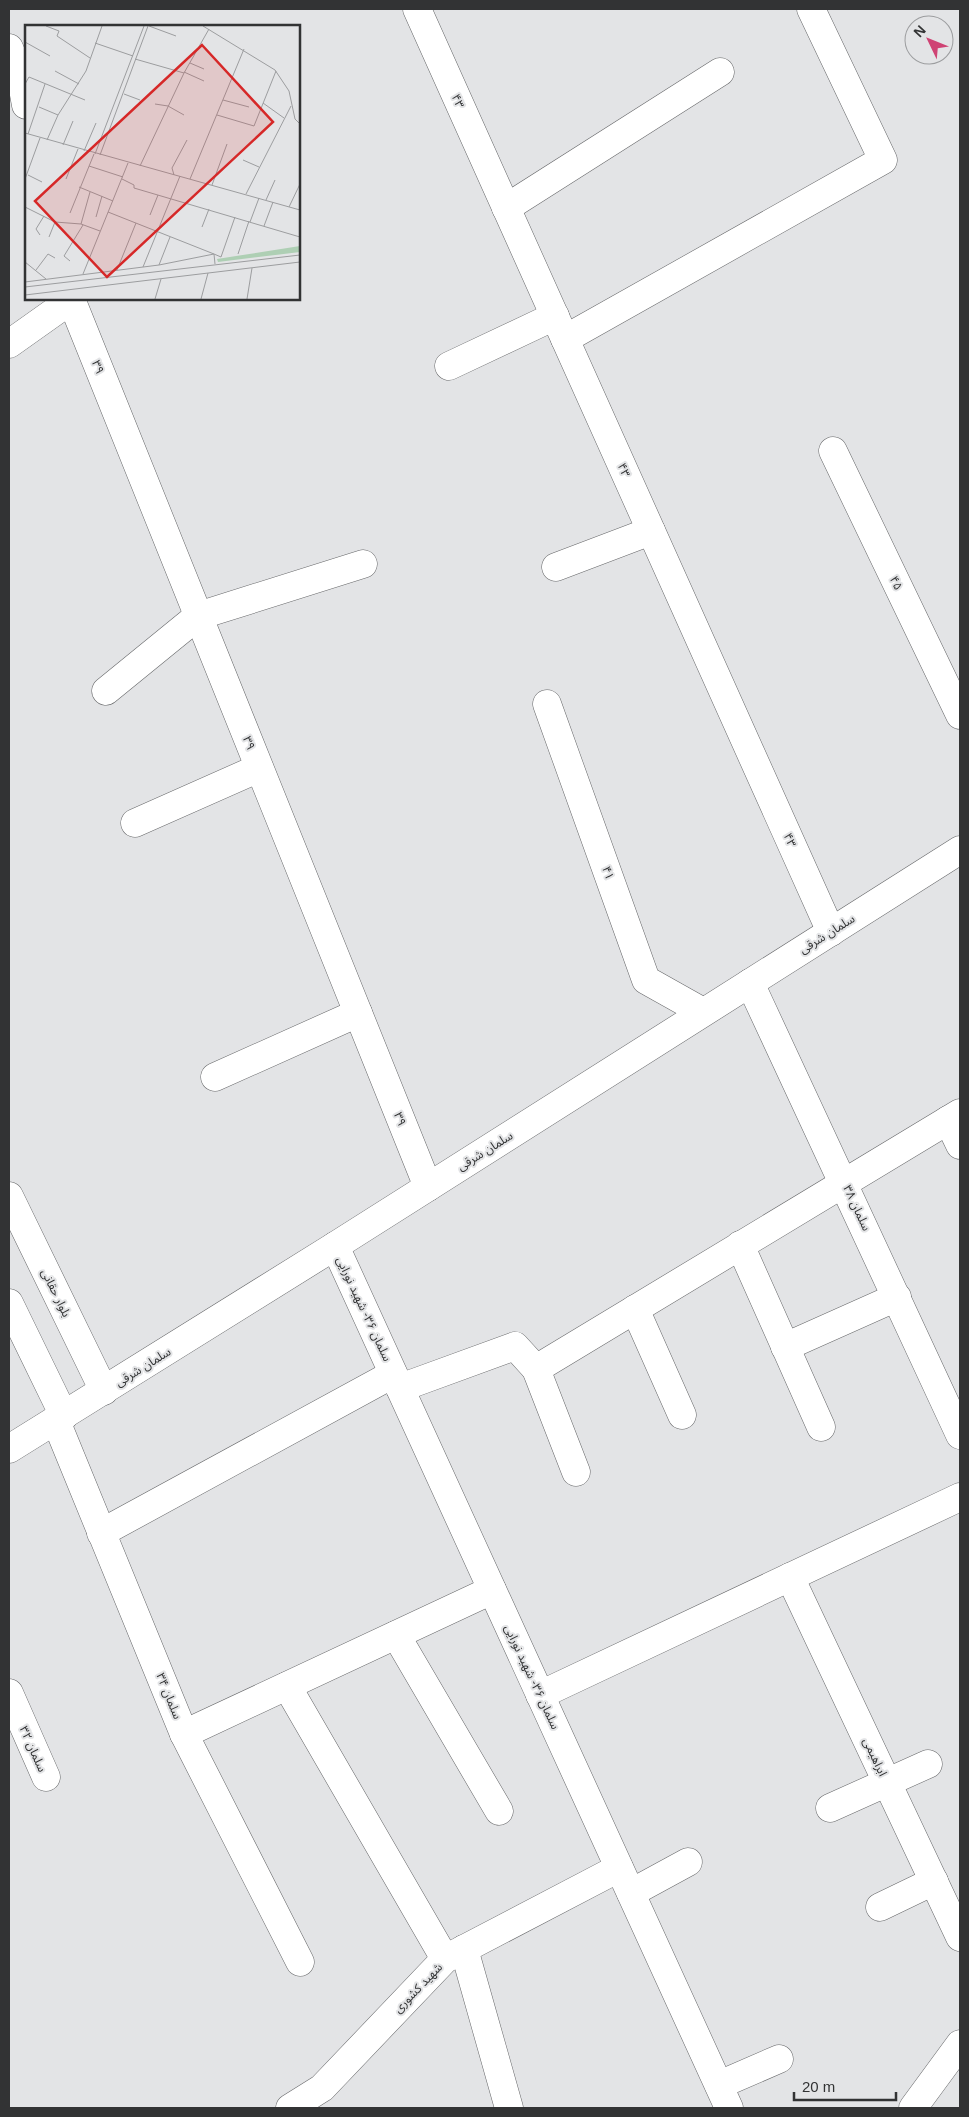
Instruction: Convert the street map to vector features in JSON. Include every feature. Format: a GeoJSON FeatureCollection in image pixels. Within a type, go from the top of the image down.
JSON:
{"type":"FeatureCollection","features":[{"type":"Feature","properties":{"kind":"street","name":"۴۳"},"geometry":{"type":"LineString","coordinates":[[417,9],[831,932]]}},
{"type":"Feature","properties":{"kind":"street"},"geometry":{"type":"LineString","coordinates":[[449,366],[560,327],[883,160],[811,9]]}},
{"type":"Feature","properties":{"kind":"street"},"geometry":{"type":"LineString","coordinates":[[9,48],[20,74],[25,100]]}},
{"type":"Feature","properties":{"kind":"street"},"geometry":{"type":"LineString","coordinates":[[506,208],[720,72]]}},
{"type":"Feature","properties":{"kind":"street"},"geometry":{"type":"LineString","coordinates":[[9,344],[70,300]]}},
{"type":"Feature","properties":{"kind":"street","name":"۳۹"},"geometry":{"type":"LineString","coordinates":[[71,300],[428,1187]]}},
{"type":"Feature","properties":{"kind":"street","name":"۴۵"},"geometry":{"type":"LineString","coordinates":[[833,451],[960,715]]}},
{"type":"Feature","properties":{"kind":"street"},"geometry":{"type":"LineString","coordinates":[[556,567],[651,531]]}},
{"type":"Feature","properties":{"kind":"street"},"geometry":{"type":"LineString","coordinates":[[106,691],[198,616],[362,564]]}},
{"type":"Feature","properties":{"kind":"street","name":"۴۱"},"geometry":{"type":"LineString","coordinates":[[547,704],[646,980],[703,1012]]}},
{"type":"Feature","properties":{"kind":"street"},"geometry":{"type":"LineString","coordinates":[[135,823],[259,768]]}},
{"type":"Feature","properties":{"kind":"street","name":"سلمان شرقی"},"geometry":{"type":"LineString","coordinates":[[9,1449],[335,1246],[960,850]]}},
{"type":"Feature","properties":{"kind":"street","name":"سلمان ۳۸"},"geometry":{"type":"LineString","coordinates":[[750,983],[898,1297],[960,1435]]}},
{"type":"Feature","properties":{"kind":"street"},"geometry":{"type":"LineString","coordinates":[[215,1077],[358,1013]]}},
{"type":"Feature","properties":{"kind":"street"},"geometry":{"type":"LineString","coordinates":[[536,1369],[954,1116],[960,1145]]}},
{"type":"Feature","properties":{"kind":"street","name":"بلوار حقانی"},"geometry":{"type":"LineString","coordinates":[[9,1196],[104,1391]]}},
{"type":"Feature","properties":{"kind":"street"},"geometry":{"type":"LineString","coordinates":[[740,1245],[821,1427]]}},
{"type":"Feature","properties":{"kind":"street","name":"سلمان ۳۶- شهید نورایی"},"geometry":{"type":"LineString","coordinates":[[335,1246],[724,2096]]}},
{"type":"Feature","properties":{"kind":"street"},"geometry":{"type":"LineString","coordinates":[[786,1348],[898,1297]]}},
{"type":"Feature","properties":{"kind":"street"},"geometry":{"type":"LineString","coordinates":[[9,1302],[60,1419]]}},
{"type":"Feature","properties":{"kind":"street"},"geometry":{"type":"LineString","coordinates":[[634,1309],[682,1415]]}},
{"type":"Feature","properties":{"kind":"street"},"geometry":{"type":"LineString","coordinates":[[101,1533],[396,1381],[515,1346],[536,1369],[576,1472]]}},
{"type":"Feature","properties":{"kind":"street","name":"سلمان ۳۴"},"geometry":{"type":"LineString","coordinates":[[60,1419],[101,1533],[184,1734],[300,1962]]}},
{"type":"Feature","properties":{"kind":"street"},"geometry":{"type":"LineString","coordinates":[[540,1695],[960,1497]]}},
{"type":"Feature","properties":{"kind":"street","name":"ابراهیمی"},"geometry":{"type":"LineString","coordinates":[[790,1577],[960,1937]]}},
{"type":"Feature","properties":{"kind":"street"},"geometry":{"type":"LineString","coordinates":[[184,1734],[492,1590]]}},
{"type":"Feature","properties":{"kind":"street"},"geometry":{"type":"LineString","coordinates":[[396,1635],[499,1811]]}},
{"type":"Feature","properties":{"kind":"street"},"geometry":{"type":"LineString","coordinates":[[288,1686],[455,1954],[510,2108]]}},
{"type":"Feature","properties":{"kind":"street","name":"سلمان ۳۲"},"geometry":{"type":"LineString","coordinates":[[9,1694],[46,1776]]}},
{"type":"Feature","properties":{"kind":"street"},"geometry":{"type":"LineString","coordinates":[[830,1808],[928,1764]]}},
{"type":"Feature","properties":{"kind":"street"},"geometry":{"type":"LineString","coordinates":[[630,1893],[688,1862]]}},
{"type":"Feature","properties":{"kind":"street","name":"شهید کشوری"},"geometry":{"type":"LineString","coordinates":[[290,2108],[322,2088],[455,1954],[619,1868]]}},
{"type":"Feature","properties":{"kind":"street"},"geometry":{"type":"LineString","coordinates":[[880,1908],[934,1881]]}},
{"type":"Feature","properties":{"kind":"street"},"geometry":{"type":"LineString","coordinates":[[913,2108],[960,2044]]}},
{"type":"Feature","properties":{"kind":"street"},"geometry":{"type":"LineString","coordinates":[[724,2096],[779,2059]]}}]}
